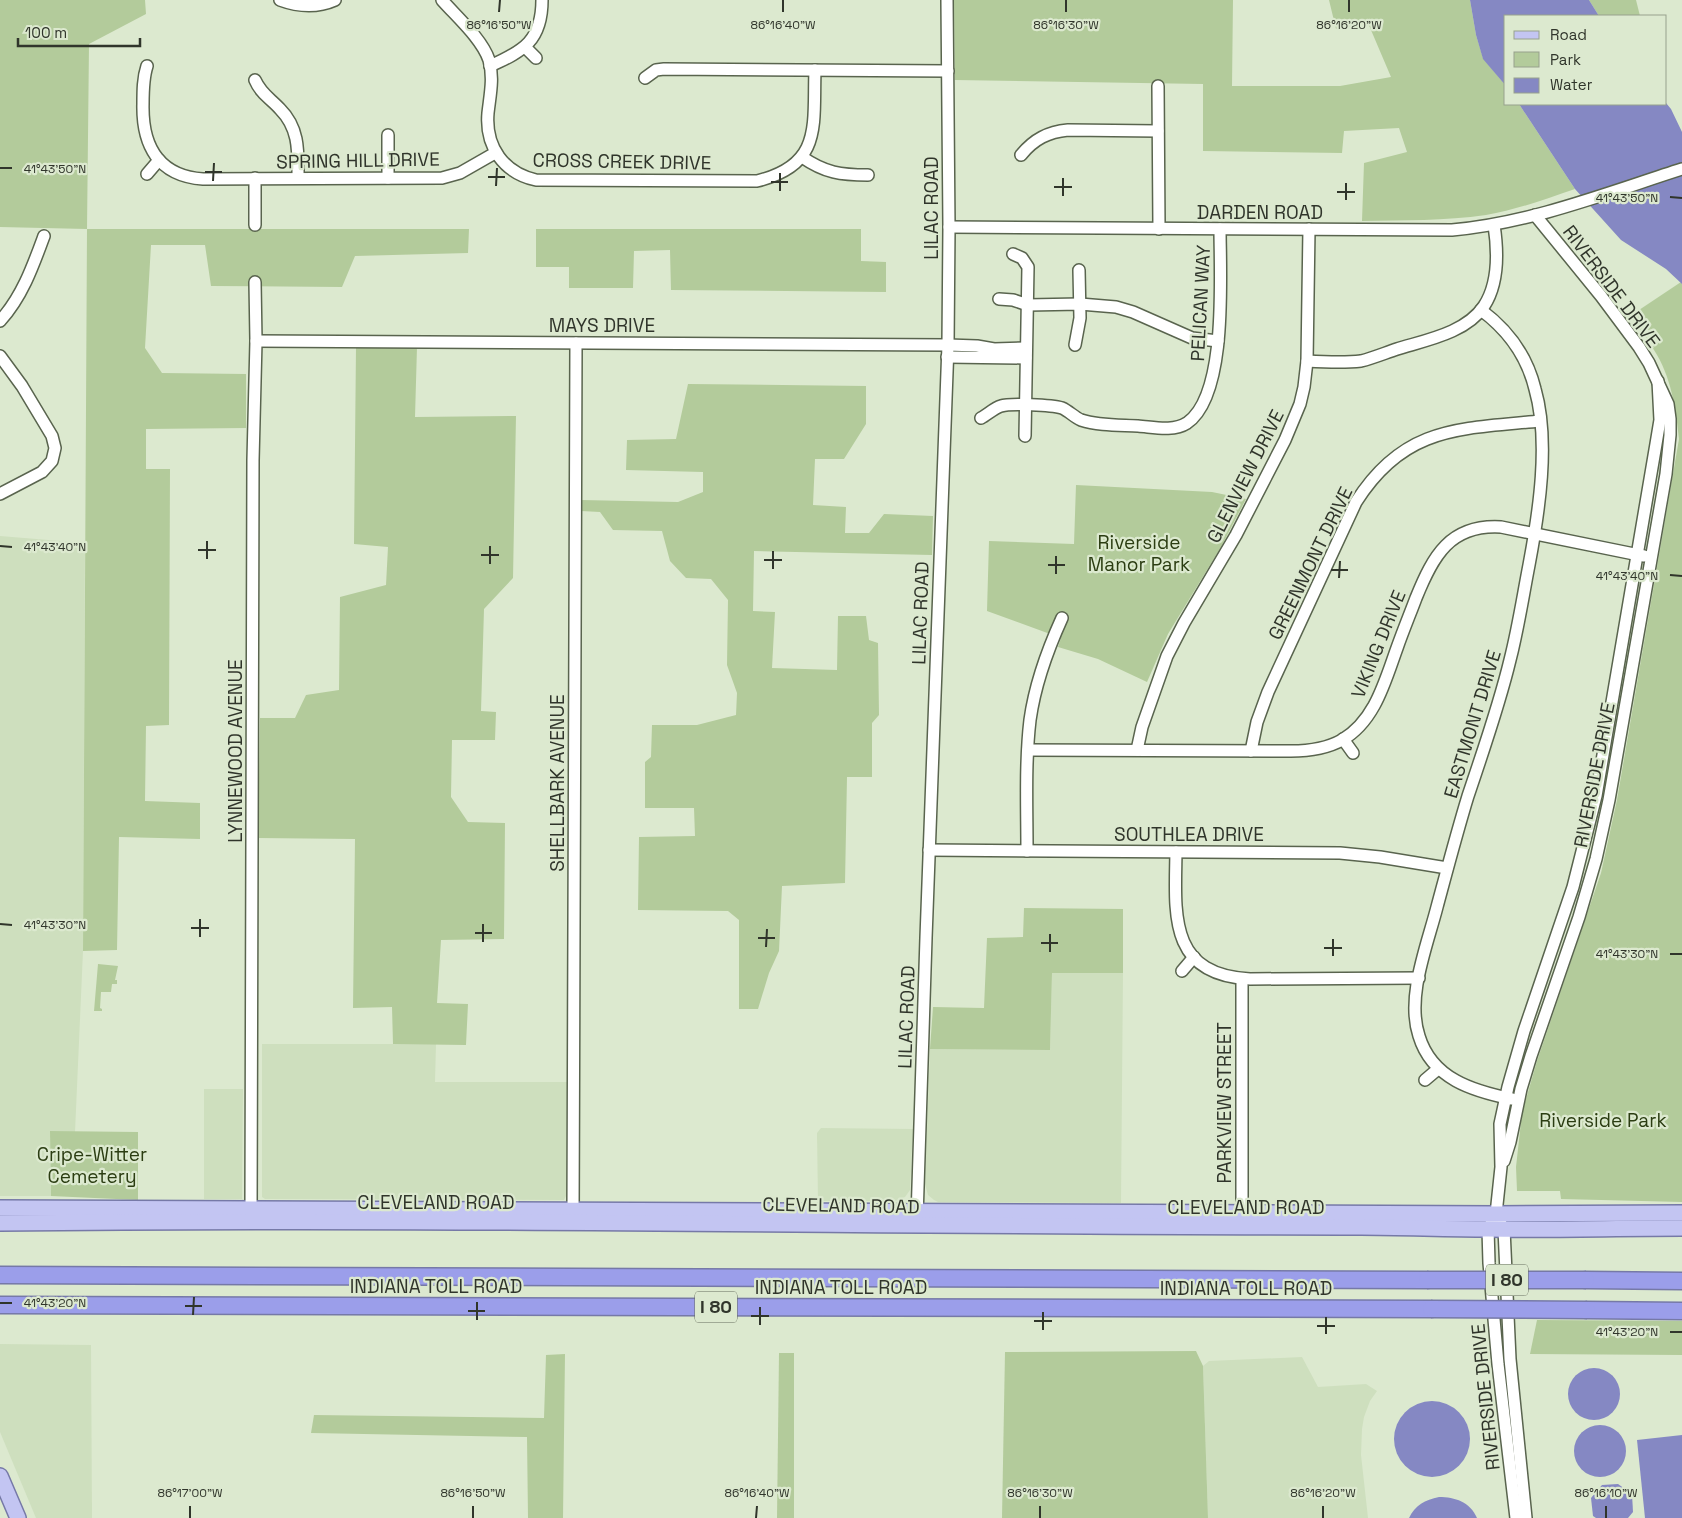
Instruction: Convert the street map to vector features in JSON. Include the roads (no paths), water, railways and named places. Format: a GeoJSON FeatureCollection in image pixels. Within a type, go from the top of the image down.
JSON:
{"type":"FeatureCollection","features":[{"type":"Feature","properties":{"kind":"highway","name":"INDIANA TOLL ROAD"},"geometry":{"type":"LineString","coordinates":[[0,1275],[1682,1281]]}},
{"type":"Feature","properties":{"kind":"highway","name":"INDIANA TOLL ROAD"},"geometry":{"type":"LineString","coordinates":[[0,1304],[1682,1311]]}},
{"type":"Feature","properties":{"kind":"main road","name":"CLEVELAND ROAD"},"geometry":{"type":"LineString","coordinates":[[0,1208],[251,1215],[573,1216],[918,1211],[1682,1213]]}},
{"type":"Feature","properties":{"kind":"main road","name":"CLEVELAND ROAD"},"geometry":{"type":"LineString","coordinates":[[0,1223],[251,1215]]}},
{"type":"Feature","properties":{"kind":"main road","name":"CLEVELAND ROAD"},"geometry":{"type":"LineString","coordinates":[[573,1216],[708,1222],[917,1226],[1366,1227],[1488,1230],[1682,1228]]}},
{"type":"Feature","properties":{"kind":"main road"},"geometry":{"type":"LineString","coordinates":[[0,1476],[18,1518]]}},
{"type":"Feature","properties":{"kind":"street"},"geometry":{"type":"LineString","coordinates":[[280,0],[309,6],[335,0]]}},
{"type":"Feature","properties":{"kind":"street","name":"CROSS CREEK DRIVE"},"geometry":{"type":"LineString","coordinates":[[442,0],[479,42],[486,53],[492,84],[488,129],[495,153],[502,162],[527,178],[543,180],[757,181],[776,176],[788,170],[802,157],[811,140],[815,70]]}},
{"type":"Feature","properties":{"kind":"street"},"geometry":{"type":"LineString","coordinates":[[490,66],[512,56],[525,47],[537,30],[542,0]]}},
{"type":"Feature","properties":{"kind":"street","name":"LILAC ROAD"},"geometry":{"type":"LineString","coordinates":[[917,1226],[948,344],[947,0]]}},
{"type":"Feature","properties":{"kind":"street"},"geometry":{"type":"LineString","coordinates":[[525,47],[536,58]]}},
{"type":"Feature","properties":{"kind":"street"},"geometry":{"type":"LineString","coordinates":[[147,66],[143,83],[142,120],[148,143],[159,160],[147,174]]}},
{"type":"Feature","properties":{"kind":"street"},"geometry":{"type":"LineString","coordinates":[[645,78],[656,70],[664,69],[948,71]]}},
{"type":"Feature","properties":{"kind":"street"},"geometry":{"type":"LineString","coordinates":[[255,80],[259,90],[280,108],[292,125],[297,142],[298,178]]}},
{"type":"Feature","properties":{"kind":"street"},"geometry":{"type":"LineString","coordinates":[[1158,86],[1159,229]]}},
{"type":"Feature","properties":{"kind":"street"},"geometry":{"type":"LineString","coordinates":[[1021,154],[1038,138],[1055,131],[1158,130]]}},
{"type":"Feature","properties":{"kind":"street"},"geometry":{"type":"LineString","coordinates":[[388,135],[388,178]]}},
{"type":"Feature","properties":{"kind":"street","name":"SPRING HILL DRIVE"},"geometry":{"type":"LineString","coordinates":[[159,160],[172,170],[186,176],[214,179],[436,178],[451,176],[495,153]]}},
{"type":"Feature","properties":{"kind":"street"},"geometry":{"type":"LineString","coordinates":[[802,157],[823,170],[835,173],[868,175]]}},
{"type":"Feature","properties":{"kind":"street","name":"DARDEN ROAD"},"geometry":{"type":"LineString","coordinates":[[949,228],[1452,230],[1494,225],[1535,215],[1682,169]]}},
{"type":"Feature","properties":{"kind":"street"},"geometry":{"type":"LineString","coordinates":[[255,178],[255,225]]}},
{"type":"Feature","properties":{"kind":"street","name":"RIVERSIDE DRIVE"},"geometry":{"type":"LineString","coordinates":[[1502,1167],[1531,1056],[1579,917],[1596,858],[1609,800],[1666,474],[1670,435],[1668,404],[1639,346],[1535,215]]}},
{"type":"Feature","properties":{"kind":"street"},"geometry":{"type":"LineString","coordinates":[[1308,361],[1343,363],[1379,356],[1451,332],[1472,318],[1481,310],[1490,293],[1495,274],[1496,243],[1494,225]]}},
{"type":"Feature","properties":{"kind":"street","name":"PELICAN WAY"},"geometry":{"type":"LineString","coordinates":[[1026,405],[1060,408],[1080,419],[1101,424],[1160,428],[1179,426],[1187,422],[1204,400],[1215,368],[1218,341],[1220,229]]}},
{"type":"Feature","properties":{"kind":"street","name":"GLENVIEW DRIVE"},"geometry":{"type":"LineString","coordinates":[[1137,750],[1142,727],[1167,656],[1184,623],[1232,542],[1285,440],[1300,404],[1308,361],[1310,229]]}},
{"type":"Feature","properties":{"kind":"street"},"geometry":{"type":"LineString","coordinates":[[0,321],[15,301],[27,279],[44,236]]}},
{"type":"Feature","properties":{"kind":"street"},"geometry":{"type":"LineString","coordinates":[[1013,254],[1022,258],[1028,267],[1025,436]]}},
{"type":"Feature","properties":{"kind":"street"},"geometry":{"type":"LineString","coordinates":[[1075,345],[1080,318],[1079,270]]}},
{"type":"Feature","properties":{"kind":"street","name":"LYNNEWOOD AVENUE"},"geometry":{"type":"LineString","coordinates":[[251,1215],[255,282]]}},
{"type":"Feature","properties":{"kind":"street"},"geometry":{"type":"LineString","coordinates":[[999,299],[1012,300],[1028,305],[1080,304],[1116,307],[1133,312],[1186,336],[1218,341]]}},
{"type":"Feature","properties":{"kind":"street","name":"EASTMONT DRIVE"},"geometry":{"type":"LineString","coordinates":[[1481,310],[1502,328],[1523,356],[1536,389],[1540,421],[1541,478],[1535,533],[1510,661],[1447,868],[1415,995],[1415,1020],[1423,1047],[1438,1069],[1462,1085],[1477,1091],[1519,1100]]}},
{"type":"Feature","properties":{"kind":"street","name":"MAYS DRIVE"},"geometry":{"type":"LineString","coordinates":[[256,341],[948,344],[1026,353]]}},
{"type":"Feature","properties":{"kind":"street","name":"SHELLBARK AVENUE"},"geometry":{"type":"LineString","coordinates":[[573,1216],[576,342]]}},
{"type":"Feature","properties":{"kind":"street"},"geometry":{"type":"LineString","coordinates":[[947,357],[1026,353]]}},
{"type":"Feature","properties":{"kind":"street"},"geometry":{"type":"LineString","coordinates":[[0,356],[22,386],[52,436],[55,448],[52,461],[42,472],[0,494]]}},
{"type":"Feature","properties":{"kind":"street","name":"RIVERSIDE DRIVE"},"geometry":{"type":"LineString","coordinates":[[1516,1518],[1498,1364],[1489,1263],[1488,1230],[1496,1214],[1502,1167],[1500,1124],[1524,1031],[1573,887],[1590,821],[1660,420],[1658,381]]}},
{"type":"Feature","properties":{"kind":"street"},"geometry":{"type":"LineString","coordinates":[[981,418],[1001,406],[1026,405]]}},
{"type":"Feature","properties":{"kind":"street","name":"GREENMONT DRIVE"},"geometry":{"type":"LineString","coordinates":[[1251,751],[1257,722],[1268,692],[1356,502],[1376,475],[1401,452],[1432,437],[1460,429],[1540,421]]}},
{"type":"Feature","properties":{"kind":"street","name":"VIKING DRIVE"},"geometry":{"type":"LineString","coordinates":[[1028,750],[1309,751],[1329,746],[1343,739],[1364,721],[1376,702],[1426,572],[1443,547],[1458,535],[1482,527],[1501,527],[1650,557]]}},
{"type":"Feature","properties":{"kind":"street"},"geometry":{"type":"LineString","coordinates":[[1027,851],[1030,718],[1036,688],[1046,655],[1062,618]]}},
{"type":"Feature","properties":{"kind":"street"},"geometry":{"type":"LineString","coordinates":[[1343,739],[1353,753]]}},
{"type":"Feature","properties":{"kind":"street","name":"SOUTHLEA DRIVE"},"geometry":{"type":"LineString","coordinates":[[929,850],[1340,853],[1380,857],[1447,868]]}},
{"type":"Feature","properties":{"kind":"street"},"geometry":{"type":"LineString","coordinates":[[1176,852],[1176,911],[1178,924],[1187,948],[1194,957],[1210,970],[1224,976],[1242,979],[1419,978]]}},
{"type":"Feature","properties":{"kind":"street"},"geometry":{"type":"LineString","coordinates":[[1182,971],[1194,957]]}},
{"type":"Feature","properties":{"kind":"street","name":"PARKVIEW STREET"},"geometry":{"type":"LineString","coordinates":[[1242,979],[1242,1228]]}},
{"type":"Feature","properties":{"kind":"street"},"geometry":{"type":"LineString","coordinates":[[1426,1080],[1438,1069]]}},
{"type":"Feature","properties":{"kind":"street","name":"RIVERSIDE DRIVE"},"geometry":{"type":"LineString","coordinates":[[1496,1214],[1504,1230],[1510,1359],[1526,1518]]}},
{"type":"Feature","properties":{"kind":"water"},"geometry":{"type":"Polygon","coordinates":[[[1470,0],[1589,0],[1598,15],[1504,15],[1504,84],[1483,59],[1476,35],[1470,0]]]}},
{"type":"Feature","properties":{"kind":"water"},"geometry":{"type":"Polygon","coordinates":[[[1667,104],[1682,132],[1682,284],[1666,269],[1621,240],[1575,189],[1520,105],[1667,104]]]}},
{"type":"Feature","properties":{"kind":"water"},"geometry":{"type":"Polygon","coordinates":[[[1589,1368],[1599,1368],[1613,1375],[1620,1389],[1620,1399],[1613,1413],[1599,1420],[1589,1420],[1579,1416],[1572,1409],[1568,1399],[1568,1389],[1572,1379],[1579,1372],[1589,1368]]]}},
{"type":"Feature","properties":{"kind":"water"},"geometry":{"type":"Polygon","coordinates":[[[1432,1401],[1446,1404],[1459,1412],[1467,1425],[1470,1439],[1467,1453],[1459,1466],[1446,1474],[1432,1477],[1418,1474],[1405,1466],[1397,1453],[1394,1439],[1397,1425],[1405,1412],[1418,1404],[1432,1401]]]}},
{"type":"Feature","properties":{"kind":"water"},"geometry":{"type":"Polygon","coordinates":[[[1595,1425],[1605,1425],[1619,1432],[1626,1446],[1626,1456],[1619,1470],[1605,1477],[1595,1477],[1585,1473],[1578,1466],[1574,1456],[1574,1446],[1578,1436],[1585,1429],[1595,1425]]]}},
{"type":"Feature","properties":{"kind":"water"},"geometry":{"type":"Polygon","coordinates":[[[1682,1435],[1682,1518],[1645,1518],[1637,1440],[1682,1435]]]}},
{"type":"Feature","properties":{"kind":"water"},"geometry":{"type":"Polygon","coordinates":[[[1618,1484],[1632,1494],[1633,1512],[1628,1518],[1596,1518],[1593,1516],[1591,1498],[1602,1485],[1618,1484]]]}},
{"type":"Feature","properties":{"kind":"water"},"geometry":{"type":"Polygon","coordinates":[[[1439,1497],[1461,1501],[1470,1508],[1477,1518],[1409,1518],[1421,1504],[1439,1497]]]}},
{"type":"Feature","properties":{"kind":"park label","name":"Riverside Manor Park"},"geometry":{"type":"Point","coordinates":[1139,553]}},
{"type":"Feature","properties":{"kind":"park label","name":"Riverside Park"},"geometry":{"type":"Point","coordinates":[1603,1120]}},
{"type":"Feature","properties":{"kind":"park label","name":"Cripe-Witter Cemetery"},"geometry":{"type":"Point","coordinates":[92,1165]}}]}
